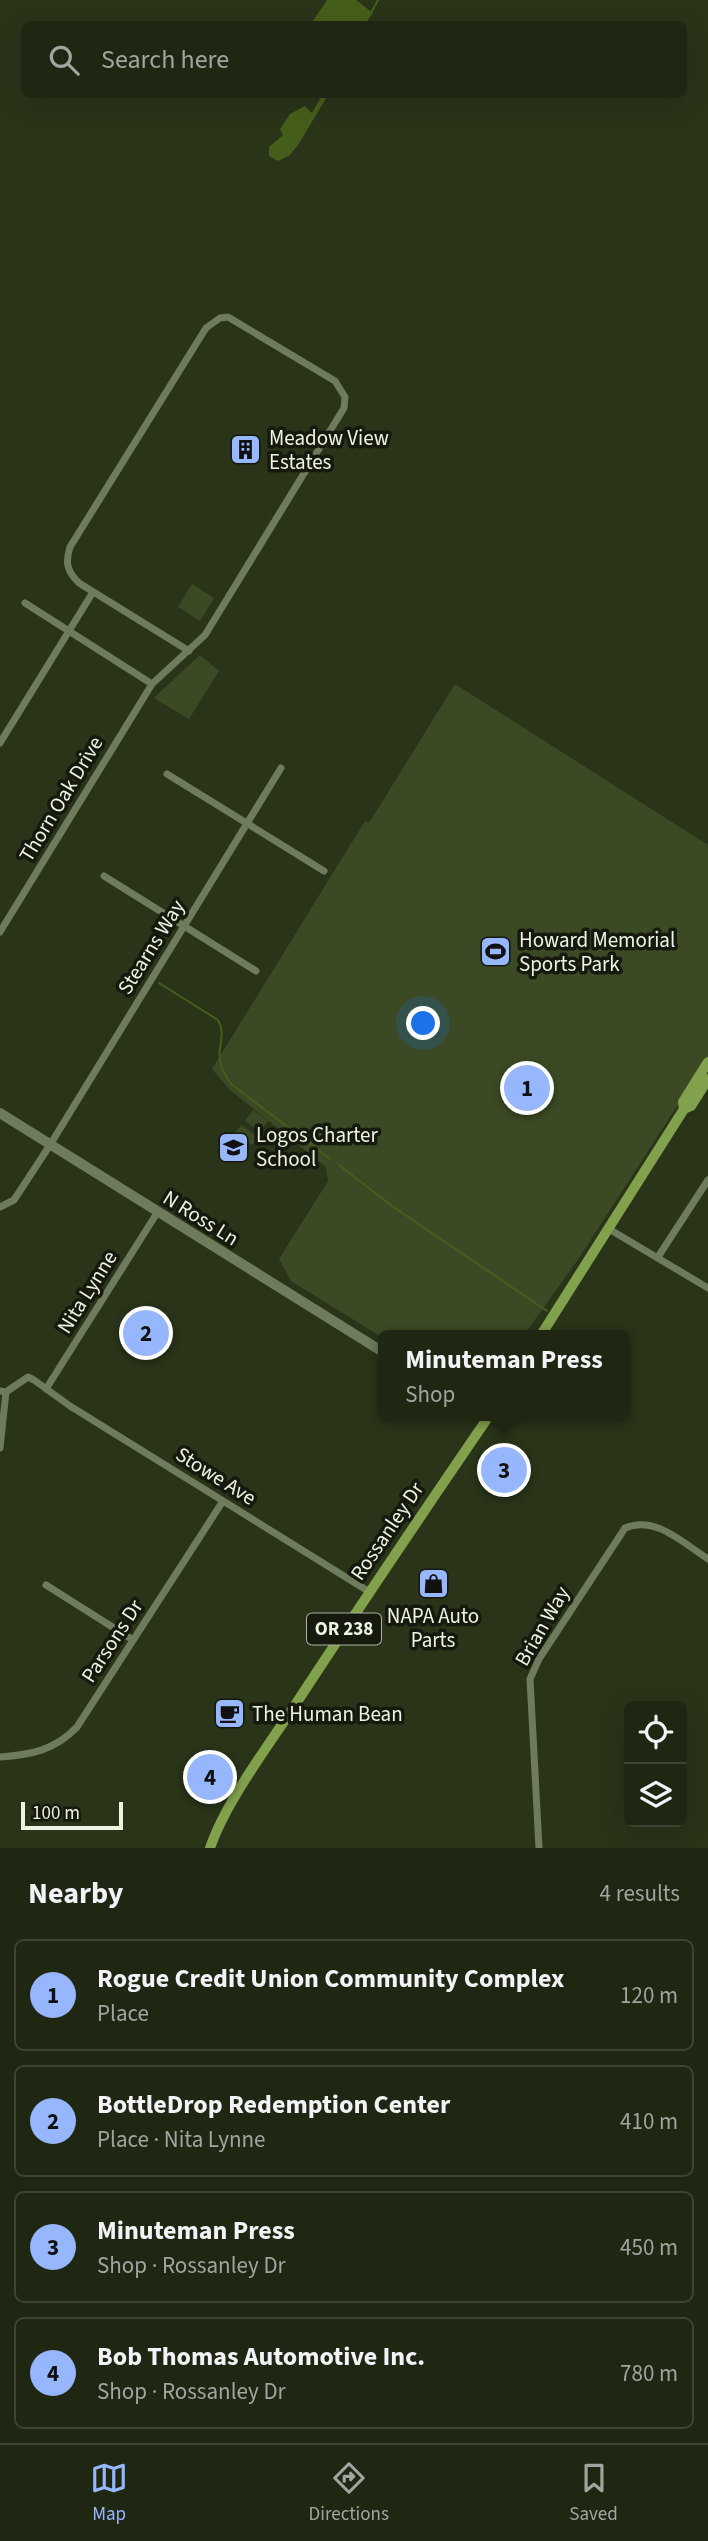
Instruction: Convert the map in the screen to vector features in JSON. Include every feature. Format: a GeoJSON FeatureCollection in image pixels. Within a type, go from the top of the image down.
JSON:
{"type":"FeatureCollection","features":[{"type":"Feature","properties":{"kind":"main road"},"geometry":{"type":"LineString","coordinates":[[684,1109],[683,1102],[708,1062]]}},
{"type":"Feature","properties":{"kind":"main road"},"geometry":{"type":"LineString","coordinates":[[544,1330],[684,1109],[691,1106],[708,1079]]}},
{"type":"Feature","properties":{"kind":"main road","name":"N Ross Ln"},"geometry":{"type":"LineString","coordinates":[[0,1114],[378,1349]]}},
{"type":"Feature","properties":{"kind":"main road","name":"Rossanley Dr"},"geometry":{"type":"LineString","coordinates":[[210,1848],[221,1821],[368,1591],[485,1421]]}},
{"type":"Feature","properties":{"kind":"street","name":"Thorn Oak Drive"},"geometry":{"type":"LineString","coordinates":[[0,932],[152,684],[205,635],[344,408],[345,397],[335,381],[236,320],[220,317],[206,328],[70,547],[67,568],[79,583],[93,592]]}},
{"type":"Feature","properties":{"kind":"street"},"geometry":{"type":"LineString","coordinates":[[0,743],[93,592],[189,651]]}},
{"type":"Feature","properties":{"kind":"street"},"geometry":{"type":"LineString","coordinates":[[25,603],[152,684]]}},
{"type":"Feature","properties":{"kind":"street","name":"Stearns Way"},"geometry":{"type":"LineString","coordinates":[[0,1207],[18,1195],[281,768]]}},
{"type":"Feature","properties":{"kind":"street"},"geometry":{"type":"LineString","coordinates":[[167,774],[324,871]]}},
{"type":"Feature","properties":{"kind":"street"},"geometry":{"type":"LineString","coordinates":[[104,876],[256,971]]}},
{"type":"Feature","properties":{"kind":"street"},"geometry":{"type":"LineString","coordinates":[[658,1257],[708,1180]]}},
{"type":"Feature","properties":{"kind":"street","name":"Nita Lynne"},"geometry":{"type":"LineString","coordinates":[[46,1389],[157,1213]]}},
{"type":"Feature","properties":{"kind":"street"},"geometry":{"type":"LineString","coordinates":[[609,1229],[708,1288]]}},
{"type":"Feature","properties":{"kind":"street"},"geometry":{"type":"LineString","coordinates":[[0,1448],[3,1392],[28,1377],[46,1389]]}},
{"type":"Feature","properties":{"kind":"street","name":"Stowe Ave"},"geometry":{"type":"LineString","coordinates":[[46,1389],[368,1591]]}},
{"type":"Feature","properties":{"kind":"street","name":"Parsons Dr"},"geometry":{"type":"LineString","coordinates":[[0,1757],[38,1752],[72,1733],[223,1501]]}},
{"type":"Feature","properties":{"kind":"street","name":"Brian Way"},"geometry":{"type":"LineString","coordinates":[[539,1848],[530,1679],[538,1660],[625,1528],[653,1525],[708,1559]]}},
{"type":"Feature","properties":{"kind":"street"},"geometry":{"type":"LineString","coordinates":[[46,1584],[134,1640]]}},
{"type":"Feature","properties":{"kind":"shaded area"},"geometry":{"type":"Polygon","coordinates":[[[327,0],[356,0],[373,13],[367,21],[313,21],[327,0]]]}},
{"type":"Feature","properties":{"kind":"shaded area"},"geometry":{"type":"Polygon","coordinates":[[[320,98],[326,98],[290,155],[278,161],[269,156],[269,147],[283,135],[280,129],[290,114],[305,106],[312,113],[320,98]]]}},
{"type":"Feature","properties":{"kind":"shaded area"},"geometry":{"type":"Polygon","coordinates":[[[192,584],[214,598],[200,621],[178,607],[192,584]]]}},
{"type":"Feature","properties":{"kind":"shaded area"},"geometry":{"type":"Polygon","coordinates":[[[200,655],[219,671],[189,719],[154,698],[200,655]]]}},
{"type":"Feature","properties":{"kind":"shaded area","name":"Howard Memorial Sports Park"},"geometry":{"type":"Polygon","coordinates":[[[455,684],[708,845],[708,1058],[579,1258],[528,1330],[378,1330],[378,1335],[291,1281],[279,1259],[328,1181],[326,1167],[230,1090],[212,1069],[365,821],[369,823],[455,684]]]}},
{"type":"Feature","properties":{"kind":"shaded area"},"geometry":{"type":"Polygon","coordinates":[[[253,1110],[268,1121],[260,1132],[245,1121],[253,1110]]]}},
{"type":"Feature","properties":{"kind":"shaded area"},"geometry":{"type":"Polygon","coordinates":[[[241,1125],[258,1137],[252,1145],[235,1133],[241,1125]]]}},
{"type":"Feature","properties":{"kind":"waterway"},"geometry":{"type":"LineString","coordinates":[[372,11],[378,0]]}},
{"type":"Feature","properties":{"kind":"waterway"},"geometry":{"type":"LineString","coordinates":[[159,983],[218,1020],[222,1034],[221,1063],[231,1084],[330,1159]]}},
{"type":"Feature","properties":{"kind":"waterway"},"geometry":{"type":"LineString","coordinates":[[339,1165],[392,1206],[547,1311]]}},
{"type":"Feature","properties":{"kind":"place","name":"Meadow View Estates"},"geometry":{"type":"Point","coordinates":[246,450]}},
{"type":"Feature","properties":{"kind":"place","name":"Howard Memorial Sports Park"},"geometry":{"type":"Point","coordinates":[496,952]}},
{"type":"Feature","properties":{"kind":"place","name":"Rogue Credit Union Community Complex"},"geometry":{"type":"Point","coordinates":[527,1088]}},
{"type":"Feature","properties":{"kind":"place","name":"Logos Charter School"},"geometry":{"type":"Point","coordinates":[233,1147]}},
{"type":"Feature","properties":{"kind":"place","name":"BottleDrop Redemption Center"},"geometry":{"type":"Point","coordinates":[146,1333]}},
{"type":"Feature","properties":{"kind":"place","name":"Minuteman Press"},"geometry":{"type":"Point","coordinates":[504,1470]}},
{"type":"Feature","properties":{"kind":"place","name":"NAPA Auto Parts"},"geometry":{"type":"Point","coordinates":[433,1584]}},
{"type":"Feature","properties":{"kind":"place","name":"The Human Bean"},"geometry":{"type":"Point","coordinates":[229,1714]}},
{"type":"Feature","properties":{"kind":"place","name":"Bob Thomas Automotive Inc."},"geometry":{"type":"Point","coordinates":[210,1777]}}]}
